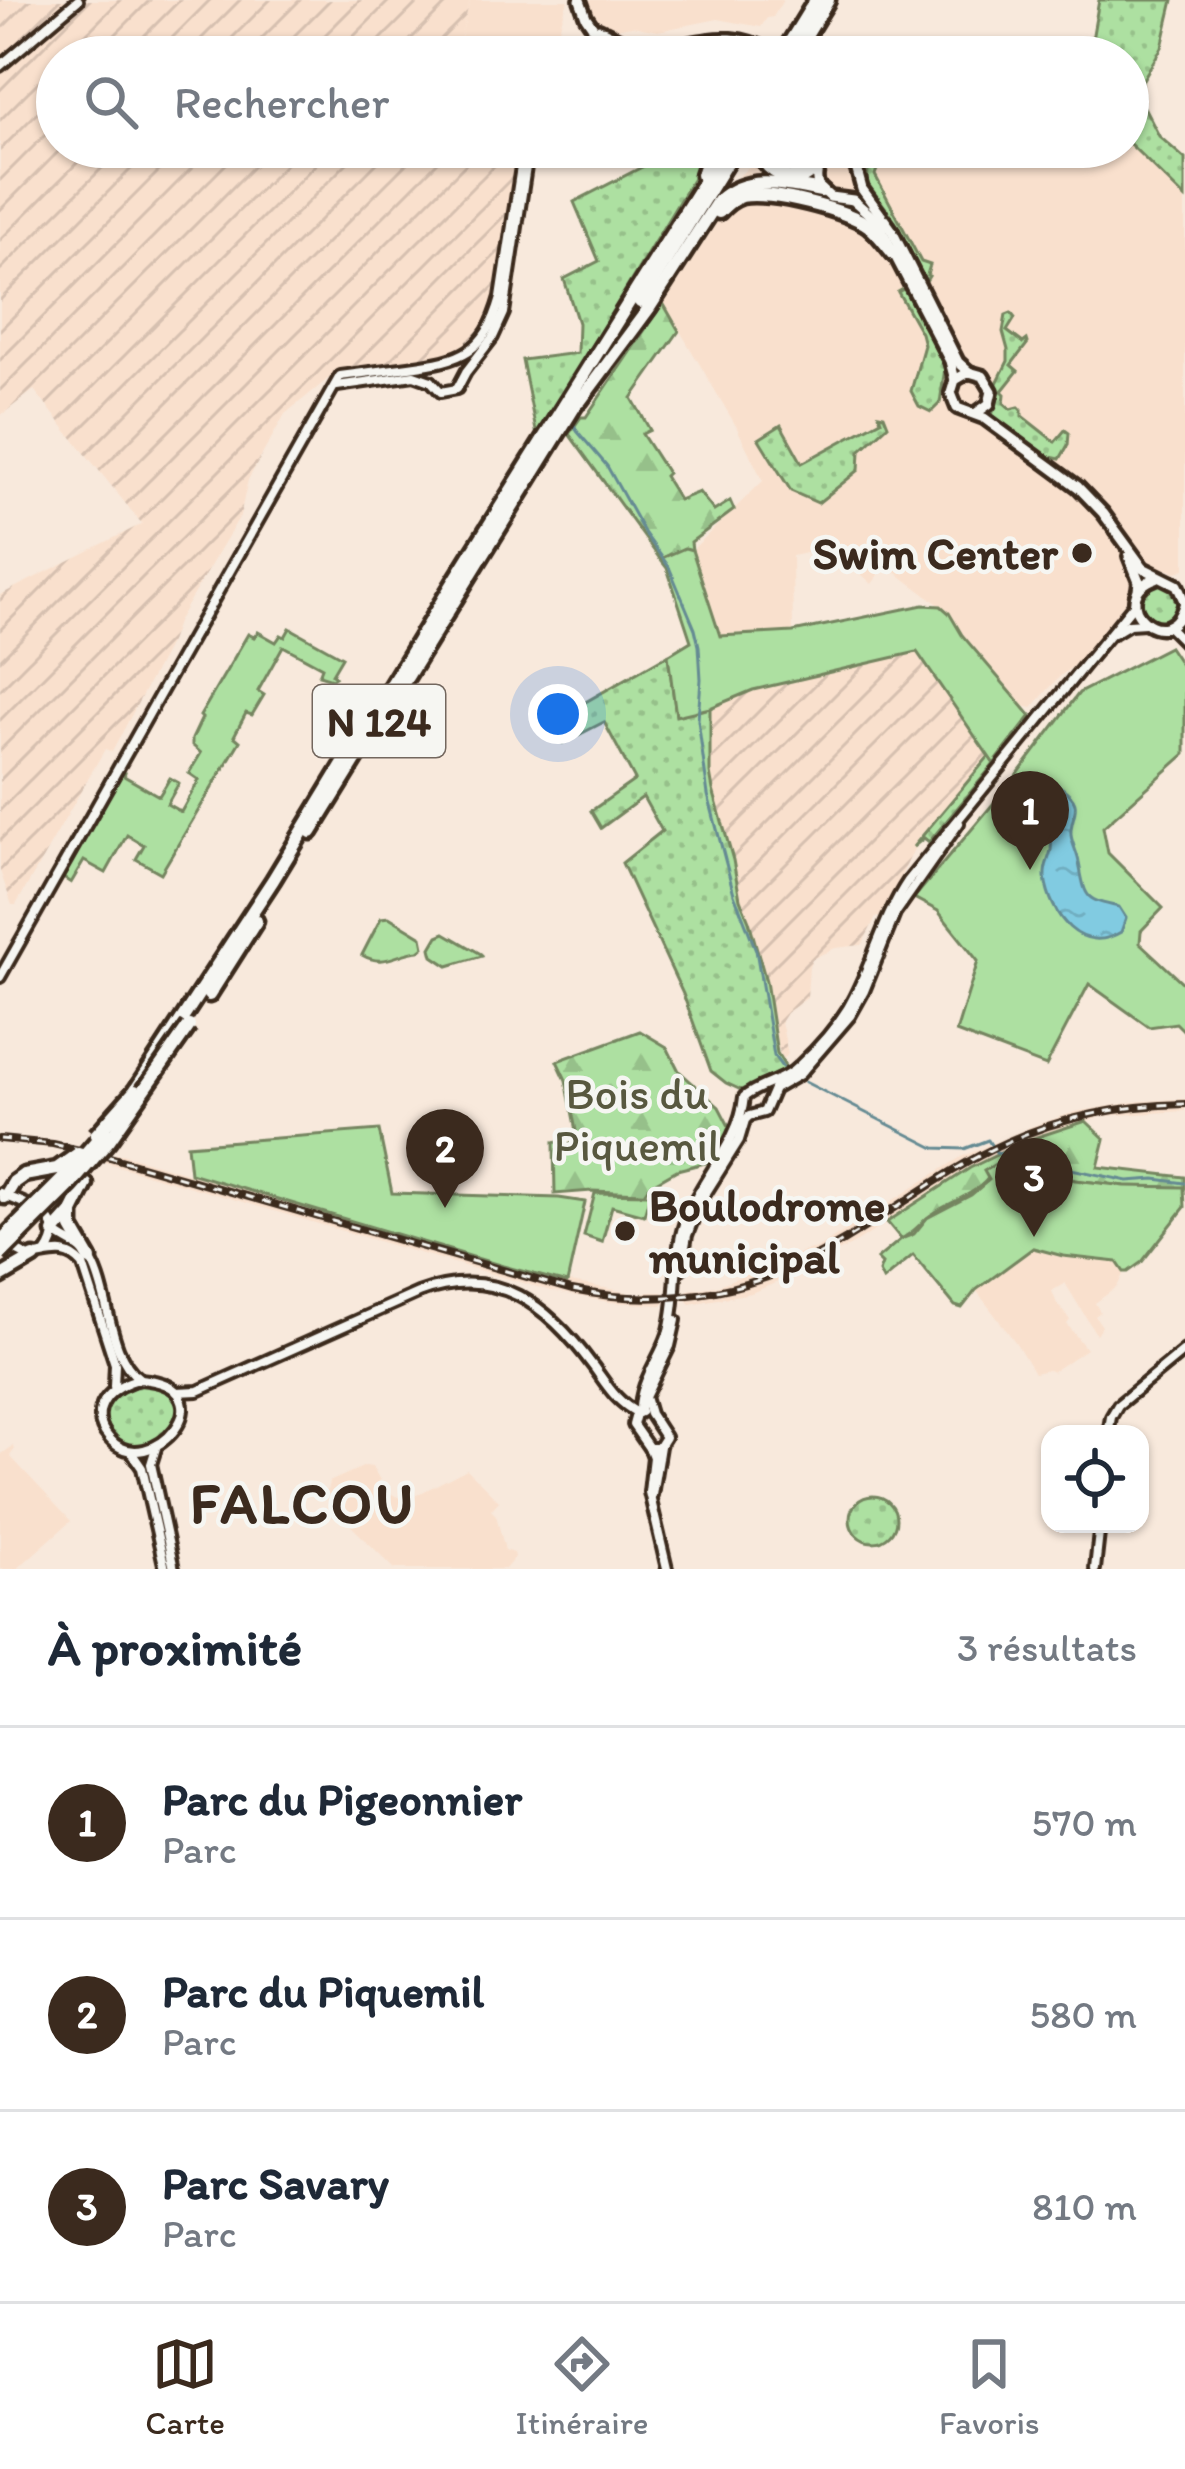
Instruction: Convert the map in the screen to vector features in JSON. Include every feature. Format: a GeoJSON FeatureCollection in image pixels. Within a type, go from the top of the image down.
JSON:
{"type":"FeatureCollection","features":[{"type":"Feature","properties":{"kind":"highway"},"geometry":{"type":"LineString","coordinates":[[800,36],[816,0]]}},
{"type":"Feature","properties":{"kind":"highway"},"geometry":{"type":"LineString","coordinates":[[804,36],[828,0]]}},
{"type":"Feature","properties":{"kind":"highway"},"geometry":{"type":"LineString","coordinates":[[676,228],[705,168]]}},
{"type":"Feature","properties":{"kind":"highway","name":"N 124"},"geometry":{"type":"LineString","coordinates":[[0,1255],[85,1168],[152,1082],[457,577],[714,168]]}},
{"type":"Feature","properties":{"kind":"highway","name":"N 124"},"geometry":{"type":"LineString","coordinates":[[0,1241],[68,1175],[186,1023],[723,168]]}},
{"type":"Feature","properties":{"kind":"highway"},"geometry":{"type":"LineString","coordinates":[[770,168],[780,176],[802,178],[817,168]]}},
{"type":"Feature","properties":{"kind":"highway"},"geometry":{"type":"LineString","coordinates":[[568,416],[649,308],[718,201],[743,185],[773,183],[821,190]]}},
{"type":"Feature","properties":{"kind":"highway"},"geometry":{"type":"LineString","coordinates":[[697,234],[724,206],[744,196],[761,195],[858,219],[894,254]]}},
{"type":"Feature","properties":{"kind":"highway"},"geometry":{"type":"LineString","coordinates":[[55,1232],[152,1082]]}},
{"type":"Feature","properties":{"kind":"highway"},"geometry":{"type":"LineString","coordinates":[[1,1194],[16,1176],[66,1164],[135,1091]]}},
{"type":"Feature","properties":{"kind":"highway"},"geometry":{"type":"LineString","coordinates":[[72,1212],[71,1226],[90,1259]]}},
{"type":"Feature","properties":{"kind":"highway"},"geometry":{"type":"LineString","coordinates":[[0,1277],[40,1255]]}},
{"type":"Feature","properties":{"kind":"main road"},"geometry":{"type":"LineString","coordinates":[[580,0],[600,36]]}},
{"type":"Feature","properties":{"kind":"main road"},"geometry":{"type":"LineString","coordinates":[[594,26],[613,36]]}},
{"type":"Feature","properties":{"kind":"main road"},"geometry":{"type":"LineString","coordinates":[[820,168],[817,182],[830,197],[845,196],[859,178]]}},
{"type":"Feature","properties":{"kind":"main road"},"geometry":{"type":"LineString","coordinates":[[856,168],[862,189],[891,229],[956,358],[990,383],[987,408],[994,426]]}},
{"type":"Feature","properties":{"kind":"main road"},"geometry":{"type":"LineString","coordinates":[[845,196],[873,215],[950,361],[955,380],[953,403],[994,426],[1078,490],[1094,504],[1116,531],[1143,568],[1180,582],[1185,603],[1180,616],[1168,626],[1147,624],[1138,614],[1136,572],[1116,531]]}},
{"type":"Feature","properties":{"kind":"main road"},"geometry":{"type":"LineString","coordinates":[[955,380],[969,372]]}},
{"type":"Feature","properties":{"kind":"main road"},"geometry":{"type":"LineString","coordinates":[[975,414],[987,408]]}},
{"type":"Feature","properties":{"kind":"main road"},"geometry":{"type":"LineString","coordinates":[[1138,590],[1162,578]]}},
{"type":"Feature","properties":{"kind":"street"},"geometry":{"type":"LineString","coordinates":[[0,66],[77,0]]}},
{"type":"Feature","properties":{"kind":"street"},"geometry":{"type":"LineString","coordinates":[[431,381],[432,372],[443,363],[474,348],[493,321],[522,168]]}},
{"type":"Feature","properties":{"kind":"street"},"geometry":{"type":"LineString","coordinates":[[335,386],[415,375],[431,381],[437,390],[457,389],[494,337],[504,313],[523,168]]}},
{"type":"Feature","properties":{"kind":"street"},"geometry":{"type":"LineString","coordinates":[[0,973],[340,376],[443,363],[456,366],[462,379]]}},
{"type":"Feature","properties":{"kind":"street"},"geometry":{"type":"LineString","coordinates":[[667,1569],[648,1486],[653,1457],[633,1425],[674,1335],[690,1224],[739,1139],[748,1111],[746,1095],[790,1075],[839,1021],[899,895],[1135,603]]}},
{"type":"Feature","properties":{"kind":"street"},"geometry":{"type":"LineString","coordinates":[[1180,616],[1184,640]]}},
{"type":"Feature","properties":{"kind":"street"},"geometry":{"type":"LineString","coordinates":[[1108,636],[1129,624],[1147,624]]}},
{"type":"Feature","properties":{"kind":"street"},"geometry":{"type":"LineString","coordinates":[[1168,626],[1184,640]]}},
{"type":"Feature","properties":{"kind":"street"},"geometry":{"type":"LineString","coordinates":[[748,1111],[764,1112],[774,1090],[800,1074],[850,1016],[903,898],[973,802]]}},
{"type":"Feature","properties":{"kind":"street"},"geometry":{"type":"LineString","coordinates":[[757,1090],[768,1099]]}},
{"type":"Feature","properties":{"kind":"street"},"geometry":{"type":"LineString","coordinates":[[640,1412],[639,1400],[670,1325],[678,1247],[687,1216],[748,1111]]}},
{"type":"Feature","properties":{"kind":"street"},"geometry":{"type":"LineString","coordinates":[[1,1194],[24,1201],[45,1216],[61,1238],[80,1247],[90,1259],[124,1364],[140,1379]]}},
{"type":"Feature","properties":{"kind":"street"},"geometry":{"type":"LineString","coordinates":[[40,1255],[53,1242],[55,1232]]}},
{"type":"Feature","properties":{"kind":"street"},"geometry":{"type":"LineString","coordinates":[[0,1241],[20,1254],[64,1252],[83,1265],[117,1370],[114,1388],[102,1408],[103,1428],[115,1444],[130,1450],[156,1446],[182,1419],[177,1392],[165,1383],[140,1379],[114,1388]]}},
{"type":"Feature","properties":{"kind":"street"},"geometry":{"type":"LineString","coordinates":[[177,1392],[198,1391],[436,1287],[485,1284],[522,1297],[551,1316],[616,1399],[640,1412],[664,1434],[652,1503]]}},
{"type":"Feature","properties":{"kind":"street"},"geometry":{"type":"LineString","coordinates":[[1113,1425],[1123,1400],[1185,1350]]}},
{"type":"Feature","properties":{"kind":"street"},"geometry":{"type":"LineString","coordinates":[[156,1446],[151,1464],[174,1569]]}},
{"type":"Feature","properties":{"kind":"street"},"geometry":{"type":"LineString","coordinates":[[649,1448],[660,1446]]}},
{"type":"Feature","properties":{"kind":"street"},"geometry":{"type":"LineString","coordinates":[[130,1450],[142,1468],[165,1569]]}},
{"type":"Feature","properties":{"kind":"street"},"geometry":{"type":"LineString","coordinates":[[1095,1569],[1099,1533]]}},
{"type":"Feature","properties":{"kind":"shaded area"},"geometry":{"type":"Polygon","coordinates":[[[0,0],[470,0],[461,36],[36,36],[36,168],[517,168],[502,284],[491,321],[447,356],[339,370],[285,414],[248,480],[240,516],[178,620],[112,752],[105,749],[16,905],[12,905],[0,871],[0,595],[142,524],[34,390],[0,416],[0,0]]]}},
{"type":"Feature","properties":{"kind":"shaded area"},"geometry":{"type":"Polygon","coordinates":[[[470,0],[568,0],[557,36],[461,36],[470,0]]]}},
{"type":"Feature","properties":{"kind":"shaded area"},"geometry":{"type":"Polygon","coordinates":[[[583,0],[783,0],[761,27],[718,19],[658,31],[632,26],[608,30],[591,17],[583,0]]]}},
{"type":"Feature","properties":{"kind":"shaded area"},"geometry":{"type":"Polygon","coordinates":[[[1149,163],[1185,198],[1185,569],[1176,572],[1158,567],[1133,584],[1120,614],[1032,708],[1022,706],[962,635],[949,612],[886,565],[872,584],[832,547],[792,556],[793,632],[719,636],[692,550],[763,481],[657,292],[724,190],[748,168],[1149,168],[1149,163]]]}},
{"type":"Feature","properties":{"kind":"shaded area"},"geometry":{"type":"Polygon","coordinates":[[[917,652],[994,764],[929,842],[924,838],[916,845],[881,918],[876,917],[862,945],[835,948],[812,959],[807,998],[781,1021],[788,1054],[781,1060],[713,790],[710,708],[753,690],[917,652]]]}},
{"type":"Feature","properties":{"kind":"shaded area"},"geometry":{"type":"Polygon","coordinates":[[[1185,1099],[1185,1111],[1104,1116],[1025,1141],[992,1155],[857,1242],[790,1277],[751,1293],[690,1304],[685,1299],[663,1305],[609,1302],[551,1291],[104,1162],[110,1154],[122,1154],[537,1276],[634,1296],[662,1292],[668,1296],[716,1286],[815,1250],[961,1157],[1030,1127],[1075,1112],[1185,1099]]]}},
{"type":"Feature","properties":{"kind":"shaded area"},"geometry":{"type":"Polygon","coordinates":[[[1034,1248],[1117,1262],[1124,1272],[1117,1287],[1095,1303],[1100,1312],[1095,1316],[1102,1326],[1096,1334],[1065,1283],[1052,1291],[1070,1320],[1067,1324],[1086,1349],[1052,1372],[1034,1373],[976,1290],[1034,1248]]]}},
{"type":"Feature","properties":{"kind":"shaded area"},"geometry":{"type":"Polygon","coordinates":[[[13,1446],[10,1456],[71,1521],[17,1569],[0,1569],[0,1455],[13,1446]]]}},
{"type":"Feature","properties":{"kind":"shaded area"},"geometry":{"type":"Polygon","coordinates":[[[372,1467],[383,1490],[409,1499],[467,1469],[499,1501],[491,1510],[505,1550],[515,1557],[505,1569],[395,1569],[342,1517],[327,1491],[329,1482],[372,1467]]]}},
{"type":"Feature","properties":{"kind":"green space"},"geometry":{"type":"Polygon","coordinates":[[[1099,0],[1173,0],[1162,47],[1149,69],[1149,36],[1093,36],[1099,0]]]}},
{"type":"Feature","properties":{"kind":"green space"},"geometry":{"type":"Polygon","coordinates":[[[1149,117],[1159,136],[1185,159],[1185,198],[1149,163],[1149,117]]]}},
{"type":"Feature","properties":{"kind":"green space"},"geometry":{"type":"Polygon","coordinates":[[[640,168],[698,170],[537,436],[522,360],[577,353],[578,323],[564,279],[599,261],[574,202],[640,168]]]}},
{"type":"Feature","properties":{"kind":"green space"},"geometry":{"type":"Polygon","coordinates":[[[868,168],[878,168],[875,175],[921,262],[930,265],[926,281],[891,215],[867,183],[868,168]]]}},
{"type":"Feature","properties":{"kind":"green space"},"geometry":{"type":"Polygon","coordinates":[[[905,288],[945,368],[940,403],[931,412],[919,406],[911,391],[924,345],[898,292],[905,288]]]}},
{"type":"Feature","properties":{"kind":"green space"},"geometry":{"type":"Polygon","coordinates":[[[663,303],[679,331],[632,398],[650,430],[642,434],[679,500],[699,492],[714,511],[730,501],[734,510],[691,542],[692,550],[684,548],[660,559],[569,434],[586,417],[663,303]]]}},
{"type":"Feature","properties":{"kind":"green space"},"geometry":{"type":"Polygon","coordinates":[[[1006,315],[1015,318],[1007,331],[1028,343],[1011,365],[1018,371],[1002,391],[1004,403],[1011,409],[1019,407],[1022,416],[1055,442],[1065,430],[1069,433],[1060,459],[1041,455],[992,415],[997,383],[1008,361],[1003,332],[1006,315]]]}},
{"type":"Feature","properties":{"kind":"green space"},"geometry":{"type":"Polygon","coordinates":[[[879,414],[888,425],[860,451],[859,470],[818,503],[791,491],[759,439],[781,425],[802,463],[881,420],[879,414]]]}},
{"type":"Feature","properties":{"kind":"green space"},"geometry":{"type":"Polygon","coordinates":[[[685,548],[692,550],[720,636],[793,632],[923,605],[941,606],[1031,716],[994,764],[917,652],[753,690],[676,716],[668,655],[691,641],[660,559],[685,548]]]}},
{"type":"Feature","properties":{"kind":"green space"},"geometry":{"type":"Polygon","coordinates":[[[1160,582],[1175,588],[1181,603],[1175,618],[1160,624],[1145,618],[1139,603],[1145,588],[1160,582]]]}},
{"type":"Feature","properties":{"kind":"green space"},"geometry":{"type":"Polygon","coordinates":[[[290,628],[342,657],[332,674],[335,677],[319,675],[322,667],[283,646],[258,691],[264,695],[252,715],[246,713],[234,736],[240,741],[161,873],[136,859],[144,845],[127,835],[106,873],[84,861],[71,883],[60,876],[120,772],[159,796],[170,778],[179,783],[167,804],[181,812],[199,780],[189,773],[201,753],[192,745],[200,716],[248,634],[254,637],[258,632],[276,642],[290,628]]]}},
{"type":"Feature","properties":{"kind":"green space"},"geometry":{"type":"Polygon","coordinates":[[[1169,647],[1185,671],[1185,754],[1103,827],[1108,853],[1163,908],[1141,931],[1140,943],[1185,985],[1185,1032],[1176,1023],[1149,1027],[1089,984],[1046,1066],[956,1032],[978,961],[938,911],[914,898],[1079,693],[1169,647]]]}},
{"type":"Feature","properties":{"kind":"green space"},"geometry":{"type":"Polygon","coordinates":[[[668,655],[676,715],[710,708],[713,790],[766,981],[777,1053],[786,1068],[781,1076],[741,1090],[711,1071],[683,994],[622,863],[662,831],[643,797],[601,828],[591,811],[635,780],[604,722],[563,743],[554,720],[668,655]]]}},
{"type":"Feature","properties":{"kind":"green space"},"geometry":{"type":"Polygon","coordinates":[[[989,756],[994,764],[929,842],[924,838],[913,847],[989,756]]]}},
{"type":"Feature","properties":{"kind":"green space"},"geometry":{"type":"Polygon","coordinates":[[[389,917],[422,937],[424,947],[384,960],[362,955],[381,918],[389,917]]]}},
{"type":"Feature","properties":{"kind":"green space"},"geometry":{"type":"Polygon","coordinates":[[[445,933],[482,956],[448,966],[433,956],[431,948],[445,933]]]}},
{"type":"Feature","properties":{"kind":"green space","name":"Bois du Piquemil"},"geometry":{"type":"Polygon","coordinates":[[[640,1031],[667,1047],[679,1071],[719,1107],[729,1126],[727,1142],[713,1161],[677,1170],[644,1193],[555,1194],[554,1142],[571,1144],[577,1136],[566,1080],[557,1061],[640,1031]]]}},
{"type":"Feature","properties":{"kind":"green space"},"geometry":{"type":"Polygon","coordinates":[[[1086,1121],[1105,1139],[1098,1167],[1185,1177],[1185,1188],[1075,1180],[1000,1161],[978,1188],[931,1215],[906,1237],[901,1239],[887,1222],[970,1168],[1025,1141],[1086,1121]]]}},
{"type":"Feature","properties":{"kind":"green space"},"geometry":{"type":"Polygon","coordinates":[[[379,1130],[392,1193],[585,1202],[567,1283],[190,1173],[187,1145],[379,1130]]]}},
{"type":"Feature","properties":{"kind":"green space"},"geometry":{"type":"Polygon","coordinates":[[[1000,1161],[1075,1180],[1184,1187],[1185,1207],[1142,1262],[1128,1272],[1117,1262],[1033,1248],[976,1290],[962,1308],[955,1306],[913,1255],[883,1280],[877,1259],[914,1234],[927,1218],[971,1195],[989,1180],[984,1171],[1000,1161]]]}},
{"type":"Feature","properties":{"kind":"green space"},"geometry":{"type":"Polygon","coordinates":[[[595,1193],[650,1194],[644,1215],[612,1206],[602,1242],[584,1236],[595,1193]]]}},
{"type":"Feature","properties":{"kind":"green space"},"geometry":{"type":"Polygon","coordinates":[[[145,1383],[169,1392],[180,1409],[173,1426],[155,1443],[138,1448],[122,1443],[106,1416],[108,1401],[121,1389],[145,1383]]]}},
{"type":"Feature","properties":{"kind":"green space"},"geometry":{"type":"Polygon","coordinates":[[[873,1496],[889,1503],[896,1519],[889,1535],[873,1542],[857,1535],[850,1519],[857,1503],[873,1496]]]}},
{"type":"Feature","properties":{"kind":"water"},"geometry":{"type":"Polygon","coordinates":[[[1058,785],[1075,804],[1071,835],[1088,896],[1119,907],[1126,918],[1121,932],[1106,938],[1093,939],[1070,928],[1048,891],[1045,873],[1051,850],[1051,808],[1058,785]]]}},
{"type":"Feature","properties":{"kind":"waterway"},"geometry":{"type":"LineString","coordinates":[[574,424],[607,466],[669,567],[695,629],[701,679],[698,720],[708,795],[734,894],[756,950],[774,1056],[782,1067]]}},
{"type":"Feature","properties":{"kind":"waterway"},"geometry":{"type":"LineString","coordinates":[[805,1082],[935,1148],[964,1149],[988,1140],[996,1153],[1128,1181],[1185,1183]]}},
{"type":"Feature","properties":{"kind":"railway"},"geometry":{"type":"LineString","coordinates":[[0,1139],[53,1144],[110,1157],[572,1290],[643,1298],[712,1292],[779,1273],[843,1241],[965,1164],[1050,1125],[1094,1114],[1185,1104]]}},
{"type":"Feature","properties":{"kind":"place","name":"Swim Center"},"geometry":{"type":"Point","coordinates":[1082,553]}},
{"type":"Feature","properties":{"kind":"place","name":"Parc du Pigeonnier"},"geometry":{"type":"Point","coordinates":[1030,870]}},
{"type":"Feature","properties":{"kind":"place","name":"Parc du Piquemil"},"geometry":{"type":"Point","coordinates":[445,1208]}},
{"type":"Feature","properties":{"kind":"place","name":"Boulodrome municipal"},"geometry":{"type":"Point","coordinates":[625,1231]}},
{"type":"Feature","properties":{"kind":"place","name":"Parc Savary"},"geometry":{"type":"Point","coordinates":[1034,1237]}},
{"type":"Feature","properties":{"kind":"district","name":"FALCOU"},"geometry":{"type":"Point","coordinates":[303,1503]}}]}
